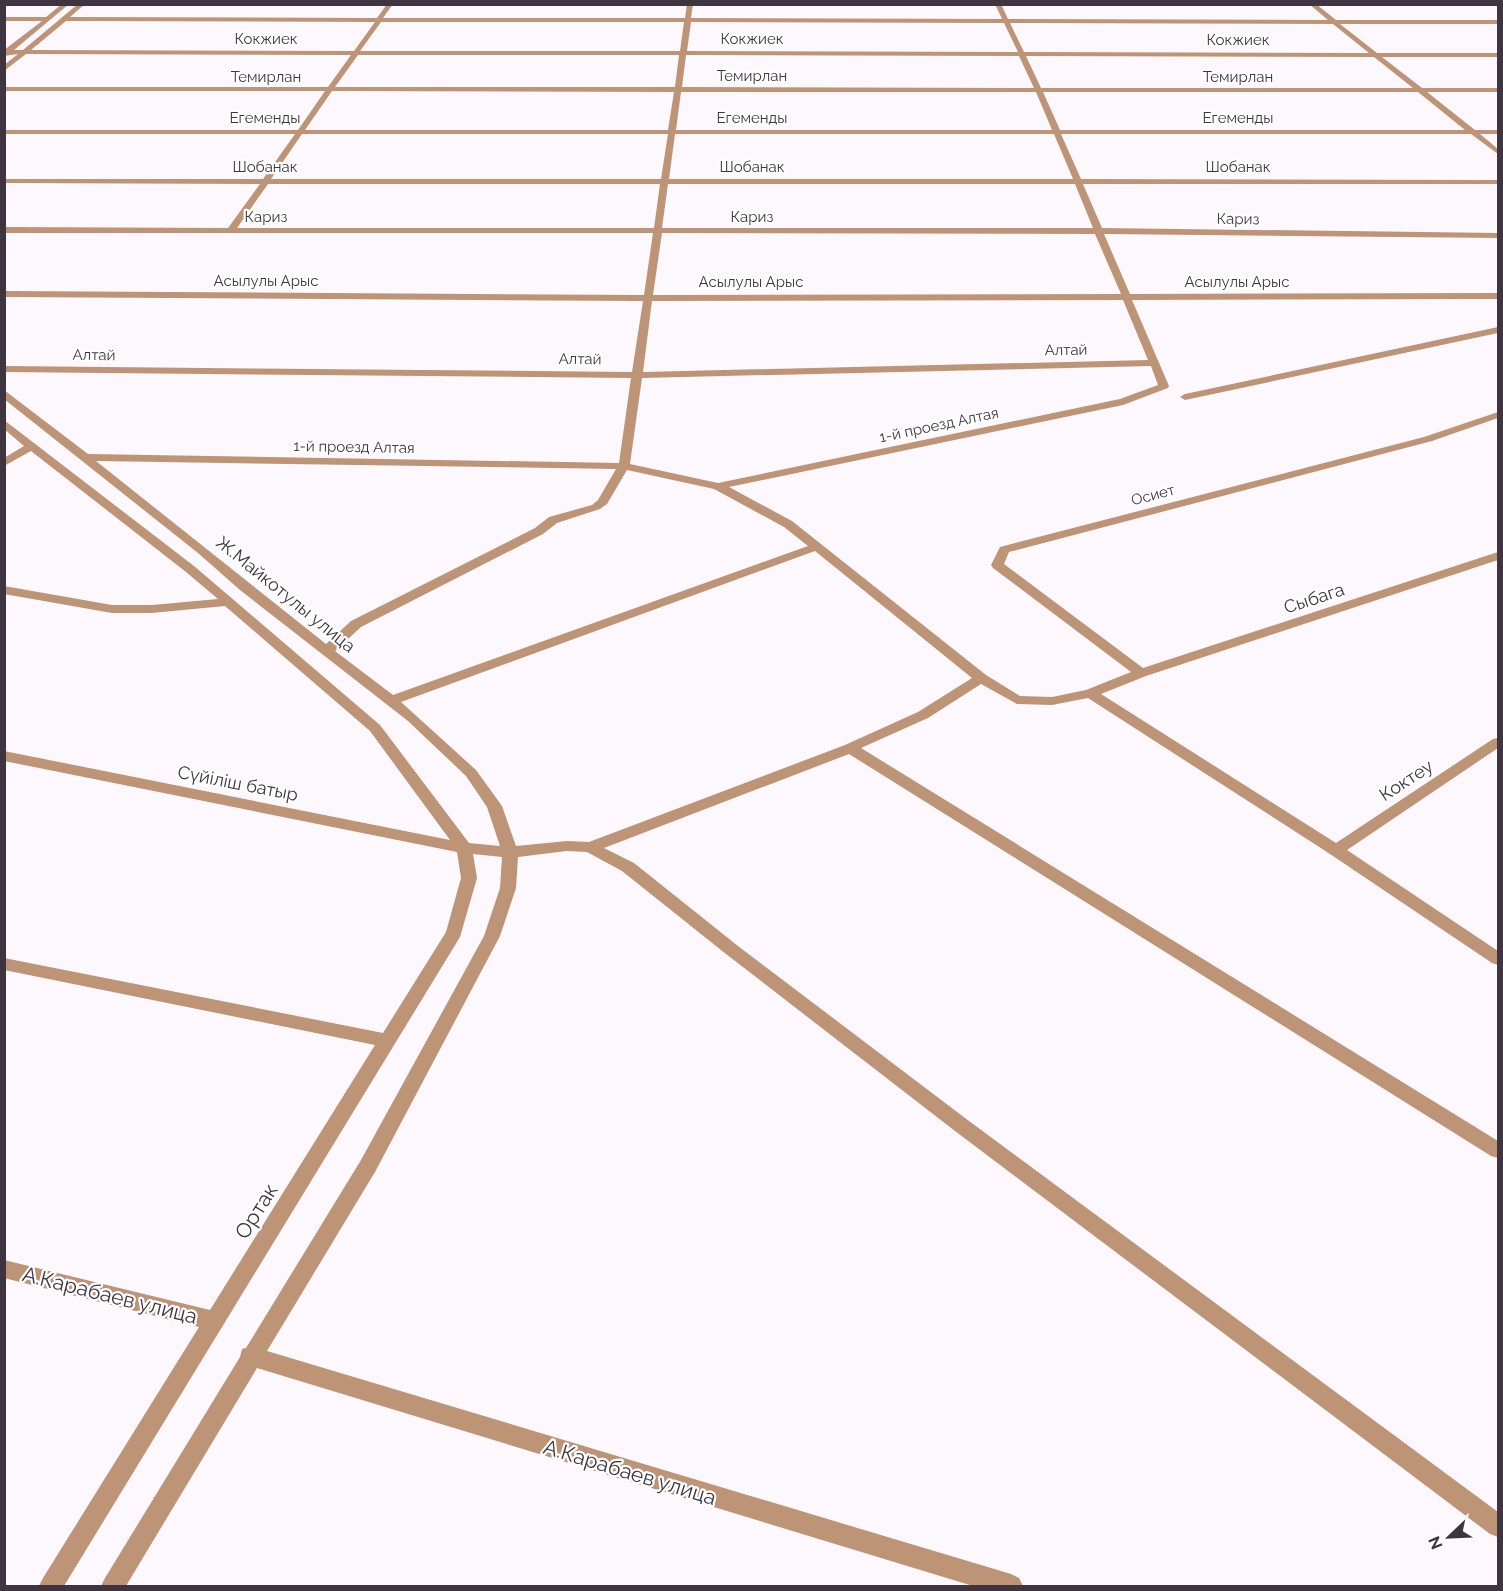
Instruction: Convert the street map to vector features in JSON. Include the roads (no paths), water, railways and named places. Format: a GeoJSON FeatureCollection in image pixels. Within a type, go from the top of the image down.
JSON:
{"type":"FeatureCollection","features":[{"type":"Feature","properties":{"kind":"street"},"geometry":{"type":"LineString","coordinates":[[6,52],[66,4]]}},
{"type":"Feature","properties":{"kind":"street"},"geometry":{"type":"LineString","coordinates":[[4,69],[82,4]]}},
{"type":"Feature","properties":{"kind":"street"},"geometry":{"type":"LineString","coordinates":[[231,230],[390,4]]}},
{"type":"Feature","properties":{"kind":"street"},"geometry":{"type":"LineString","coordinates":[[327,651],[356,624],[539,531],[554,520],[596,507],[603,502],[624,466],[690,4]]}},
{"type":"Feature","properties":{"kind":"street"},"geometry":{"type":"LineString","coordinates":[[998,4],[1039,90],[1097,231],[1156,363]]}},
{"type":"Feature","properties":{"kind":"street"},"geometry":{"type":"LineString","coordinates":[[1312,4],[1498,152]]}},
{"type":"Feature","properties":{"kind":"street"},"geometry":{"type":"LineString","coordinates":[[4,19],[47,19]]}},
{"type":"Feature","properties":{"kind":"street"},"geometry":{"type":"LineString","coordinates":[[64,19],[1498,22]]}},
{"type":"Feature","properties":{"kind":"street","name":"Кокжиек"},"geometry":{"type":"LineString","coordinates":[[6,52],[1498,54]]}},
{"type":"Feature","properties":{"kind":"street","name":"Темирлан"},"geometry":{"type":"LineString","coordinates":[[4,89],[1498,90]]}},
{"type":"Feature","properties":{"kind":"street","name":"Егеменды"},"geometry":{"type":"LineString","coordinates":[[4,132],[1498,132]]}},
{"type":"Feature","properties":{"kind":"street","name":"Шобанак"},"geometry":{"type":"LineString","coordinates":[[4,181],[1498,182]]}},
{"type":"Feature","properties":{"kind":"street","name":"Кариз"},"geometry":{"type":"LineString","coordinates":[[4,230],[1097,231],[1498,235]]}},
{"type":"Feature","properties":{"kind":"street","name":"Асылулы Арыс"},"geometry":{"type":"LineString","coordinates":[[4,294],[649,298],[1498,296]]}},
{"type":"Feature","properties":{"kind":"street"},"geometry":{"type":"LineString","coordinates":[[1185,397],[1498,330]]}},
{"type":"Feature","properties":{"kind":"street","name":"Алтай"},"geometry":{"type":"LineString","coordinates":[[4,369],[637,375],[1156,363]]}},
{"type":"Feature","properties":{"kind":"street","name":"1-й проезд Алтая"},"geometry":{"type":"LineString","coordinates":[[83,457],[624,466],[718,486],[1124,402],[1164,386],[1156,363]]}},
{"type":"Feature","properties":{"kind":"street","name":"Ж.Майкотулы улица"},"geometry":{"type":"LineString","coordinates":[[4,393],[413,718],[471,773],[494,806],[510,852]]}},
{"type":"Feature","properties":{"kind":"street","name":"Осиет"},"geometry":{"type":"LineString","coordinates":[[1141,673],[997,565],[1004,550],[1428,439],[1498,415]]}},
{"type":"Feature","properties":{"kind":"street"},"geometry":{"type":"LineString","coordinates":[[4,423],[228,602],[375,728],[464,848]]}},
{"type":"Feature","properties":{"kind":"street"},"geometry":{"type":"LineString","coordinates":[[4,463],[31,446]]}},
{"type":"Feature","properties":{"kind":"street","name":"Сыбага"},"geometry":{"type":"LineString","coordinates":[[718,486],[788,524],[981,678],[1017,700],[1052,701],[1090,693],[1141,673],[1498,556]]}},
{"type":"Feature","properties":{"kind":"street"},"geometry":{"type":"LineString","coordinates":[[118,513],[142,503]]}},
{"type":"Feature","properties":{"kind":"street"},"geometry":{"type":"LineString","coordinates":[[390,701],[818,546]]}},
{"type":"Feature","properties":{"kind":"street"},"geometry":{"type":"LineString","coordinates":[[4,591],[74,604],[125,610],[173,609],[228,602]]}},
{"type":"Feature","properties":{"kind":"street"},"geometry":{"type":"LineString","coordinates":[[590,847],[850,748],[923,715],[981,678]]}},
{"type":"Feature","properties":{"kind":"street"},"geometry":{"type":"LineString","coordinates":[[1090,693],[1336,850],[1498,958]]}},
{"type":"Feature","properties":{"kind":"street","name":"Коктеу"},"geometry":{"type":"LineString","coordinates":[[1336,850],[1498,742]]}},
{"type":"Feature","properties":{"kind":"street"},"geometry":{"type":"LineString","coordinates":[[850,748],[1498,1150]]}},
{"type":"Feature","properties":{"kind":"street","name":"Сүйіліш батыр"},"geometry":{"type":"LineString","coordinates":[[4,756],[464,848],[510,852],[567,846],[590,847]]}},
{"type":"Feature","properties":{"kind":"street"},"geometry":{"type":"LineString","coordinates":[[590,847],[628,867],[962,1126],[1498,1526]]}},
{"type":"Feature","properties":{"kind":"street","name":"Ортак"},"geometry":{"type":"LineString","coordinates":[[51,1587],[454,933],[469,878],[464,848]]}},
{"type":"Feature","properties":{"kind":"street"},"geometry":{"type":"LineString","coordinates":[[112,1587],[250,1356],[368,1166],[492,936],[508,888],[510,852]]}},
{"type":"Feature","properties":{"kind":"street"},"geometry":{"type":"LineString","coordinates":[[4,964],[389,1041]]}},
{"type":"Feature","properties":{"kind":"street","name":"А.Карабаев улица"},"geometry":{"type":"LineString","coordinates":[[4,1269],[216,1321]]}},
{"type":"Feature","properties":{"kind":"street","name":"А.Карабаев улица"},"geometry":{"type":"LineString","coordinates":[[250,1356],[1011,1587]]}}]}
